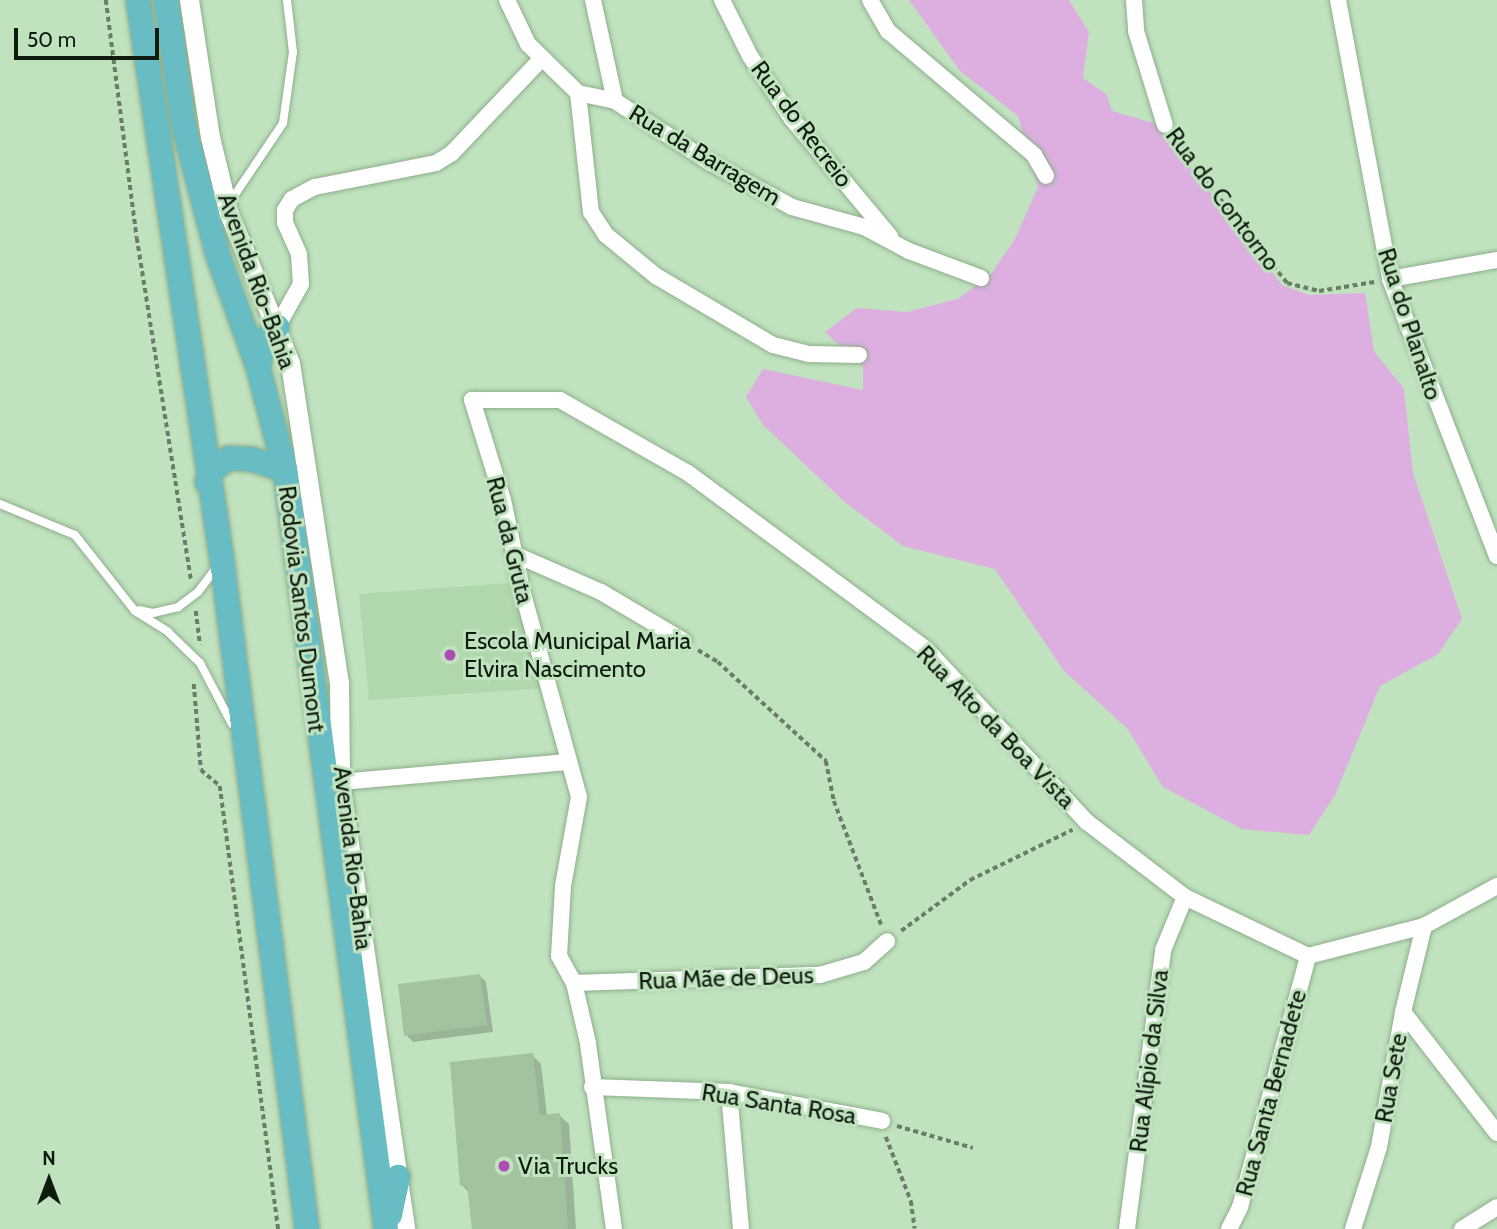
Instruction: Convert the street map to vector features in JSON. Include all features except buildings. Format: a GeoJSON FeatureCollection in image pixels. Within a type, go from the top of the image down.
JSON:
{"type":"FeatureCollection","features":[{"type":"Feature","properties":{"kind":"highway"},"geometry":{"type":"LineString","coordinates":[[138,0],[207,481],[222,560],[307,1229]]}},
{"type":"Feature","properties":{"kind":"highway","name":"Rodovia Santos Dumont"},"geometry":{"type":"LineString","coordinates":[[166,0],[184,128],[218,256],[258,367],[286,479],[387,1229]]}},
{"type":"Feature","properties":{"kind":"highway"},"geometry":{"type":"LineString","coordinates":[[258,367],[265,340],[277,327]]}},
{"type":"Feature","properties":{"kind":"highway"},"geometry":{"type":"LineString","coordinates":[[207,481],[212,470],[229,458],[286,479],[310,499]]}},
{"type":"Feature","properties":{"kind":"highway"},"geometry":{"type":"LineString","coordinates":[[387,1229],[398,1177]]}},
{"type":"Feature","properties":{"kind":"street","name":"Avenida Rio-Bahia"},"geometry":{"type":"LineString","coordinates":[[189,0],[210,137],[228,211],[290,363],[339,682],[340,782],[405,1229]]}},
{"type":"Feature","properties":{"kind":"street"},"geometry":{"type":"LineString","coordinates":[[507,0],[528,44],[578,93],[591,212],[606,235],[656,276],[773,345],[810,354],[859,355]]}},
{"type":"Feature","properties":{"kind":"street"},"geometry":{"type":"LineString","coordinates":[[593,0],[615,101]]}},
{"type":"Feature","properties":{"kind":"street","name":"Rua do Recreio"},"geometry":{"type":"LineString","coordinates":[[722,0],[750,57],[792,119],[893,240]]}},
{"type":"Feature","properties":{"kind":"street"},"geometry":{"type":"LineString","coordinates":[[870,0],[888,31],[1034,155],[1046,176]]}},
{"type":"Feature","properties":{"kind":"street","name":"Rua do Contorno"},"geometry":{"type":"LineString","coordinates":[[1135,0],[1136,31],[1165,125]]}},
{"type":"Feature","properties":{"kind":"street","name":"Rua do Planalto"},"geometry":{"type":"LineString","coordinates":[[1338,0],[1390,279],[1497,556]]}},
{"type":"Feature","properties":{"kind":"street"},"geometry":{"type":"LineString","coordinates":[[277,327],[301,284],[299,254],[285,223],[285,210],[292,199],[315,187],[436,163],[452,153],[542,58]]}},
{"type":"Feature","properties":{"kind":"street","name":"Rua da Barragem"},"geometry":{"type":"LineString","coordinates":[[578,93],[615,101],[711,163],[792,207],[893,240],[909,251],[981,278]]}},
{"type":"Feature","properties":{"kind":"street"},"geometry":{"type":"LineString","coordinates":[[1390,279],[1497,260]]}},
{"type":"Feature","properties":{"kind":"street","name":"Rua da Gruta"},"geometry":{"type":"LineString","coordinates":[[471,400],[579,797],[563,886],[559,957],[574,983],[588,1043],[592,1087],[614,1229]]}},
{"type":"Feature","properties":{"kind":"street","name":"Rua Alto da Boa Vista"},"geometry":{"type":"LineString","coordinates":[[471,400],[560,400],[688,473],[927,650],[1087,822],[1185,897],[1308,956]]}},
{"type":"Feature","properties":{"kind":"street"},"geometry":{"type":"LineString","coordinates":[[514,554],[601,592],[684,641]]}},
{"type":"Feature","properties":{"kind":"street"},"geometry":{"type":"LineString","coordinates":[[340,782],[568,762]]}},
{"type":"Feature","properties":{"kind":"street"},"geometry":{"type":"LineString","coordinates":[[1308,956],[1424,926],[1497,886]]}},
{"type":"Feature","properties":{"kind":"street","name":"Rua Alípio da Silva"},"geometry":{"type":"LineString","coordinates":[[1127,1229],[1163,950],[1185,897]]}},
{"type":"Feature","properties":{"kind":"street","name":"Rua Sete"},"geometry":{"type":"LineString","coordinates":[[1353,1229],[1379,1147],[1403,1012],[1424,926]]}},
{"type":"Feature","properties":{"kind":"street","name":"Rua Mãe de Deus"},"geometry":{"type":"LineString","coordinates":[[574,983],[820,975],[864,962],[887,941]]}},
{"type":"Feature","properties":{"kind":"street","name":"Rua Santa Bernadete"},"geometry":{"type":"LineString","coordinates":[[1229,1229],[1240,1207],[1308,956]]}},
{"type":"Feature","properties":{"kind":"street"},"geometry":{"type":"LineString","coordinates":[[1403,1012],[1497,1133]]}},
{"type":"Feature","properties":{"kind":"street","name":"Rua Santa Rosa"},"geometry":{"type":"LineString","coordinates":[[592,1087],[729,1091],[882,1121]]}},
{"type":"Feature","properties":{"kind":"street"},"geometry":{"type":"LineString","coordinates":[[729,1091],[741,1229]]}},
{"type":"Feature","properties":{"kind":"street"},"geometry":{"type":"LineString","coordinates":[[1462,1229],[1497,1207]]}},
{"type":"Feature","properties":{"kind":"lane"},"geometry":{"type":"LineString","coordinates":[[228,211],[237,189],[284,124],[293,52],[287,0]]}},
{"type":"Feature","properties":{"kind":"lane"},"geometry":{"type":"LineString","coordinates":[[0,504],[75,535],[135,611],[177,640],[212,680],[229,716],[248,781]]}},
{"type":"Feature","properties":{"kind":"lane"},"geometry":{"type":"LineString","coordinates":[[135,611],[178,607],[198,592],[222,560]]}},
{"type":"Feature","properties":{"kind":"path","name":"Rua do Contorno"},"geometry":{"type":"LineString","coordinates":[[1165,125],[1287,283],[1319,291],[1390,279]]}},
{"type":"Feature","properties":{"kind":"path"},"geometry":{"type":"LineString","coordinates":[[684,641],[718,662],[825,761],[834,800],[887,941],[970,880],[1087,822]]}},
{"type":"Feature","properties":{"kind":"path","name":"Rua Santa Rosa"},"geometry":{"type":"LineString","coordinates":[[882,1121],[973,1148]]}},
{"type":"Feature","properties":{"kind":"path","name":"Rua Santa Rosa"},"geometry":{"type":"LineString","coordinates":[[882,1121],[911,1201],[915,1229]]}},
{"type":"Feature","properties":{"kind":"shaded area"},"geometry":{"type":"Polygon","coordinates":[[[909,0],[1069,0],[1089,32],[1083,78],[1106,94],[1112,111],[1157,124],[1282,285],[1309,295],[1365,293],[1374,351],[1404,389],[1413,473],[1462,619],[1438,654],[1380,686],[1335,795],[1309,835],[1242,829],[1163,787],[1127,728],[1064,671],[995,569],[903,546],[846,503],[763,425],[746,397],[763,369],[863,390],[863,367],[825,332],[857,308],[907,312],[958,299],[991,274],[1015,239],[1038,187],[1018,116],[960,71],[909,0]]]}},
{"type":"Feature","properties":{"kind":"shaded area","name":"Escola Municipal Maria Elvira Nascimento"},"geometry":{"type":"Polygon","coordinates":[[[511,583],[549,688],[369,700],[359,594],[511,583]]]}},
{"type":"Feature","properties":{"kind":"place","name":"Escola Municipal Maria Elvira Nascimento"},"geometry":{"type":"Point","coordinates":[450,655]}},
{"type":"Feature","properties":{"kind":"place","name":"Via Trucks"},"geometry":{"type":"Point","coordinates":[504,1166]}}]}
